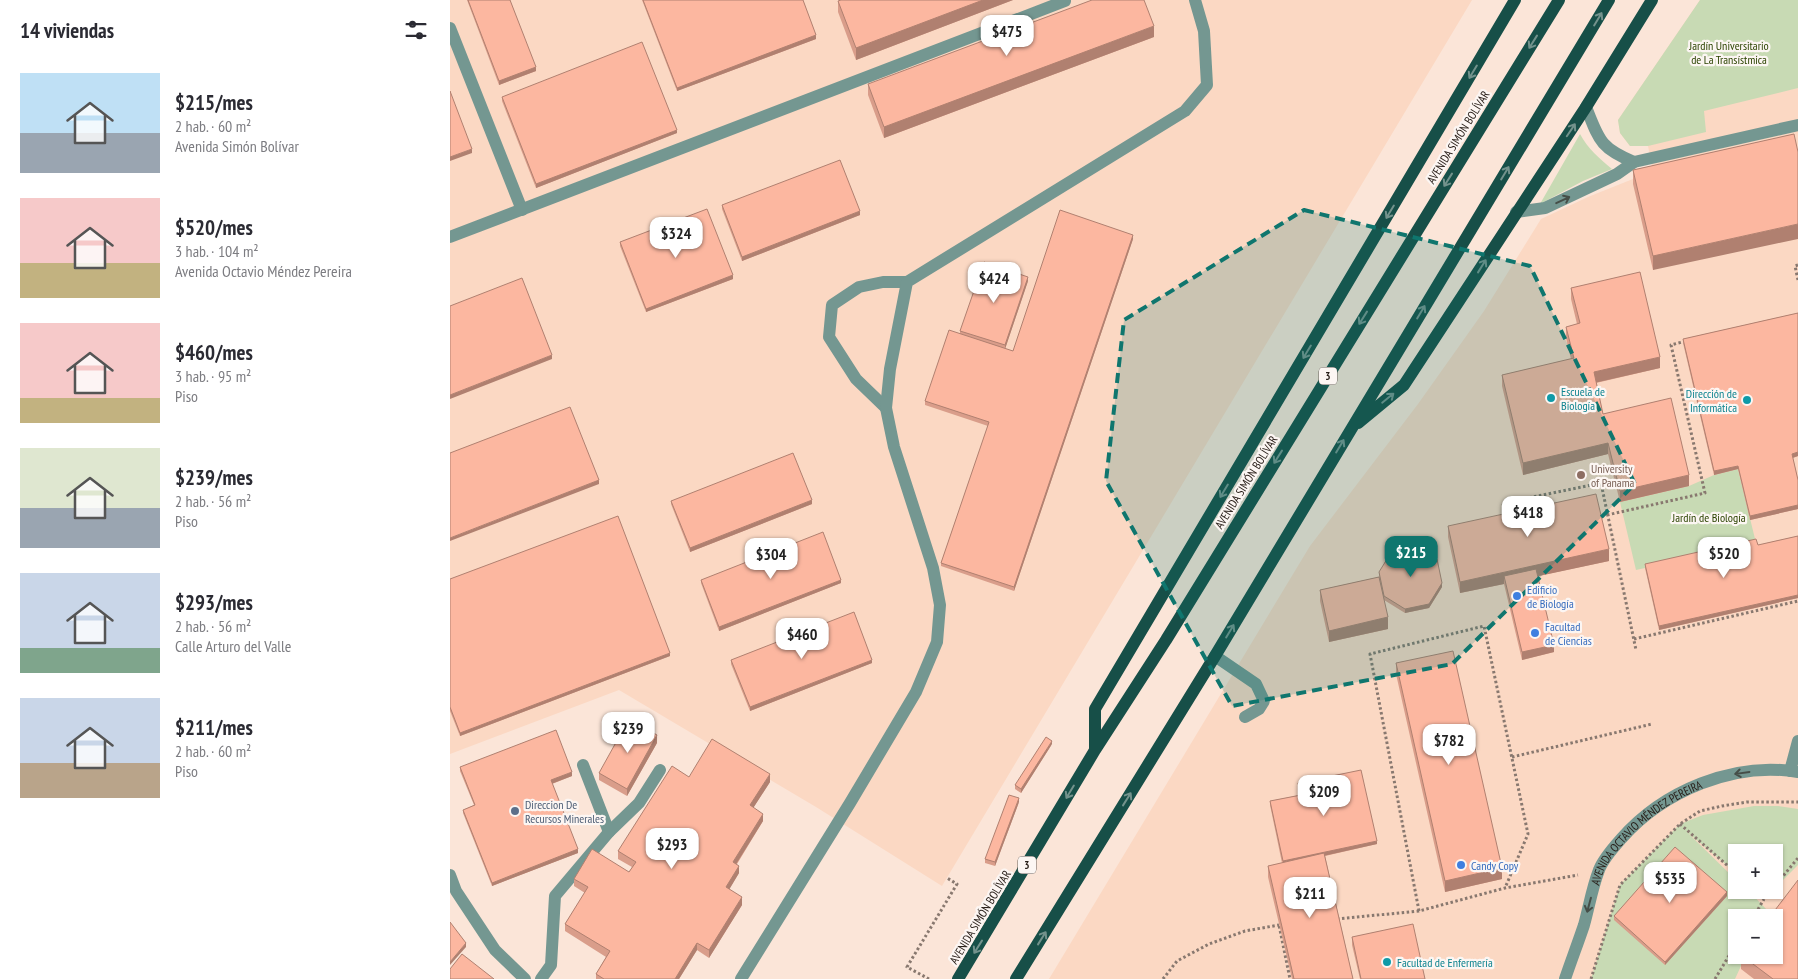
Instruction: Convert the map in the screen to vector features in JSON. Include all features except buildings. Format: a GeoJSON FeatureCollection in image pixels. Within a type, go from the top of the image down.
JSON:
{"type":"FeatureCollection","features":[{"type":"Feature","properties":{"kind":"main road"},"geometry":{"type":"LineString","coordinates":[[1095,750],[1095,709],[1515,0]]}},
{"type":"Feature","properties":{"kind":"main road","name":"AVENIDA SIMÓN BOLÍVAR"},"geometry":{"type":"LineString","coordinates":[[958,979],[1095,750],[1171,631],[1558,0]]}},
{"type":"Feature","properties":{"kind":"main road"},"geometry":{"type":"LineString","coordinates":[[1016,979],[1215,656],[1609,0]]}},
{"type":"Feature","properties":{"kind":"main road"},"geometry":{"type":"LineString","coordinates":[[1350,429],[1404,386],[1516,212],[1586,108],[1652,0]]}},
{"type":"Feature","properties":{"kind":"street"},"geometry":{"type":"LineString","coordinates":[[886,408],[856,379],[829,337],[832,305],[858,286],[883,282],[907,282],[1185,111],[1207,85],[1204,31],[1195,0]]}},
{"type":"Feature","properties":{"kind":"street"},"geometry":{"type":"LineString","coordinates":[[450,237],[1065,1]]}},
{"type":"Feature","properties":{"kind":"street"},"geometry":{"type":"LineString","coordinates":[[450,28],[522,210]]}},
{"type":"Feature","properties":{"kind":"street"},"geometry":{"type":"LineString","coordinates":[[1586,108],[1598,138],[1614,154],[1634,162]]}},
{"type":"Feature","properties":{"kind":"street"},"geometry":{"type":"LineString","coordinates":[[1516,212],[1545,208],[1618,174],[1634,162],[1798,125]]}},
{"type":"Feature","properties":{"kind":"street"},"geometry":{"type":"LineString","coordinates":[[741,979],[916,692],[937,642],[940,605],[933,568],[894,448],[886,408],[890,369],[907,282]]}},
{"type":"Feature","properties":{"kind":"street"},"geometry":{"type":"LineString","coordinates":[[1215,656],[1256,684],[1264,701],[1260,709],[1245,717]]}},
{"type":"Feature","properties":{"kind":"street"},"geometry":{"type":"LineString","coordinates":[[1794,772],[1798,741]]}},
{"type":"Feature","properties":{"kind":"street"},"geometry":{"type":"LineString","coordinates":[[583,765],[609,832]]}},
{"type":"Feature","properties":{"kind":"street"},"geometry":{"type":"LineString","coordinates":[[541,979],[551,965],[555,896],[609,832],[639,803],[660,770]]}},
{"type":"Feature","properties":{"kind":"street","name":"AVENIDA OCTAVIO MÉNDEZ PEREIRA"},"geometry":{"type":"LineString","coordinates":[[1565,979],[1584,925],[1599,869],[1614,847],[1632,827],[1661,804],[1697,786],[1727,775],[1760,771],[1794,772]]}},
{"type":"Feature","properties":{"kind":"street"},"geometry":{"type":"LineString","coordinates":[[450,875],[456,891],[495,950],[525,979]]}},
{"type":"Feature","properties":{"kind":"path"},"geometry":{"type":"LineString","coordinates":[[1798,266],[1795,266],[1798,280]]}},
{"type":"Feature","properties":{"kind":"path"},"geometry":{"type":"LineString","coordinates":[[1607,515],[1705,493],[1671,345],[1690,340]]}},
{"type":"Feature","properties":{"kind":"path"},"geometry":{"type":"LineString","coordinates":[[1508,524],[1504,503],[1601,483],[1636,650]]}},
{"type":"Feature","properties":{"kind":"path"},"geometry":{"type":"LineString","coordinates":[[1634,639],[1798,601]]}},
{"type":"Feature","properties":{"kind":"path"},"geometry":{"type":"LineString","coordinates":[[1419,911],[1370,654],[1484,626],[1528,834],[1505,888]]}},
{"type":"Feature","properties":{"kind":"path"},"geometry":{"type":"LineString","coordinates":[[1512,756],[1652,724]]}},
{"type":"Feature","properties":{"kind":"path"},"geometry":{"type":"LineString","coordinates":[[1591,979],[1620,885],[1680,824],[1700,811],[1722,806],[1747,802],[1798,802]]}},
{"type":"Feature","properties":{"kind":"path"},"geometry":{"type":"LineString","coordinates":[[1680,824],[1728,866]]}},
{"type":"Feature","properties":{"kind":"path"},"geometry":{"type":"LineString","coordinates":[[1783,877],[1798,858]]}},
{"type":"Feature","properties":{"kind":"path"},"geometry":{"type":"LineString","coordinates":[[1335,920],[1419,911],[1505,888],[1584,874],[1599,869]]}},
{"type":"Feature","properties":{"kind":"path"},"geometry":{"type":"LineString","coordinates":[[929,979],[907,967],[957,884],[947,878]]}},
{"type":"Feature","properties":{"kind":"path"},"geometry":{"type":"LineString","coordinates":[[1758,909],[1764,899]]}},
{"type":"Feature","properties":{"kind":"path"},"geometry":{"type":"LineString","coordinates":[[1163,979],[1178,961],[1209,944],[1245,931],[1288,924]]}},
{"type":"Feature","properties":{"kind":"path"},"geometry":{"type":"LineString","coordinates":[[1279,925],[1290,979]]}},
{"type":"Feature","properties":{"kind":"path"},"geometry":{"type":"LineString","coordinates":[[1715,979],[1728,957]]}},
{"type":"Feature","properties":{"kind":"highlighted area"},"geometry":{"type":"Polygon","coordinates":[[[1304,210],[1530,266],[1635,484],[1452,664],[1232,706],[1106,481],[1124,320],[1304,210]]]}},
{"type":"Feature","properties":{"kind":"shaded area"},"geometry":{"type":"Polygon","coordinates":[[[450,0],[1472,0],[942,886],[816,807],[619,690],[450,754],[450,0]]]}},
{"type":"Feature","properties":{"kind":"shaded area","name":"University of Panama"},"geometry":{"type":"Polygon","coordinates":[[[1700,0],[1798,0],[1798,979],[1049,979],[1310,546],[1418,404],[1484,311],[1541,219],[1588,197],[1653,171],[1648,146],[1630,146],[1620,133],[1618,120],[1700,0]]]}},
{"type":"Feature","properties":{"kind":"green space","name":"Jardín Universitario de La Transístmica"},"geometry":{"type":"Polygon","coordinates":[[[1700,0],[1798,0],[1798,88],[1704,111],[1706,132],[1648,146],[1630,146],[1620,133],[1618,120],[1700,0]]]}},
{"type":"Feature","properties":{"kind":"green space"},"geometry":{"type":"Polygon","coordinates":[[[1580,134],[1590,149],[1612,169],[1583,181],[1540,204],[1580,134]]]}},
{"type":"Feature","properties":{"kind":"green space","name":"Jardín de Biología"},"geometry":{"type":"Polygon","coordinates":[[[1738,469],[1756,543],[1636,570],[1620,502],[1689,486],[1714,475],[1738,469]]]}},
{"type":"Feature","properties":{"kind":"green space"},"geometry":{"type":"Polygon","coordinates":[[[1754,806],[1778,806],[1798,809],[1798,865],[1783,880],[1783,844],[1728,844],[1728,866],[1686,831],[1728,872],[1728,899],[1757,899],[1766,909],[1728,909],[1728,964],[1742,964],[1735,979],[1591,979],[1620,885],[1680,824],[1703,815],[1754,806]]]}},
{"type":"Feature","properties":{"kind":"place","name":"Escuela de Biología"},"geometry":{"type":"Point","coordinates":[1551,398]}},
{"type":"Feature","properties":{"kind":"place","name":"Dirección de Informática"},"geometry":{"type":"Point","coordinates":[1747,400]}},
{"type":"Feature","properties":{"kind":"place","name":"University of Panama"},"geometry":{"type":"Point","coordinates":[1581,475]}},
{"type":"Feature","properties":{"kind":"place","name":"Edificio de Biología"},"geometry":{"type":"Point","coordinates":[1517,596]}},
{"type":"Feature","properties":{"kind":"place","name":"Facultad de Ciencias"},"geometry":{"type":"Point","coordinates":[1535,633]}},
{"type":"Feature","properties":{"kind":"place","name":"Direccion De Recursos Minerales"},"geometry":{"type":"Point","coordinates":[515,811]}},
{"type":"Feature","properties":{"kind":"place","name":"Candy Copy"},"geometry":{"type":"Point","coordinates":[1461,865]}},
{"type":"Feature","properties":{"kind":"place","name":"Facultad de Enfermería"},"geometry":{"type":"Point","coordinates":[1387,962]}}]}
